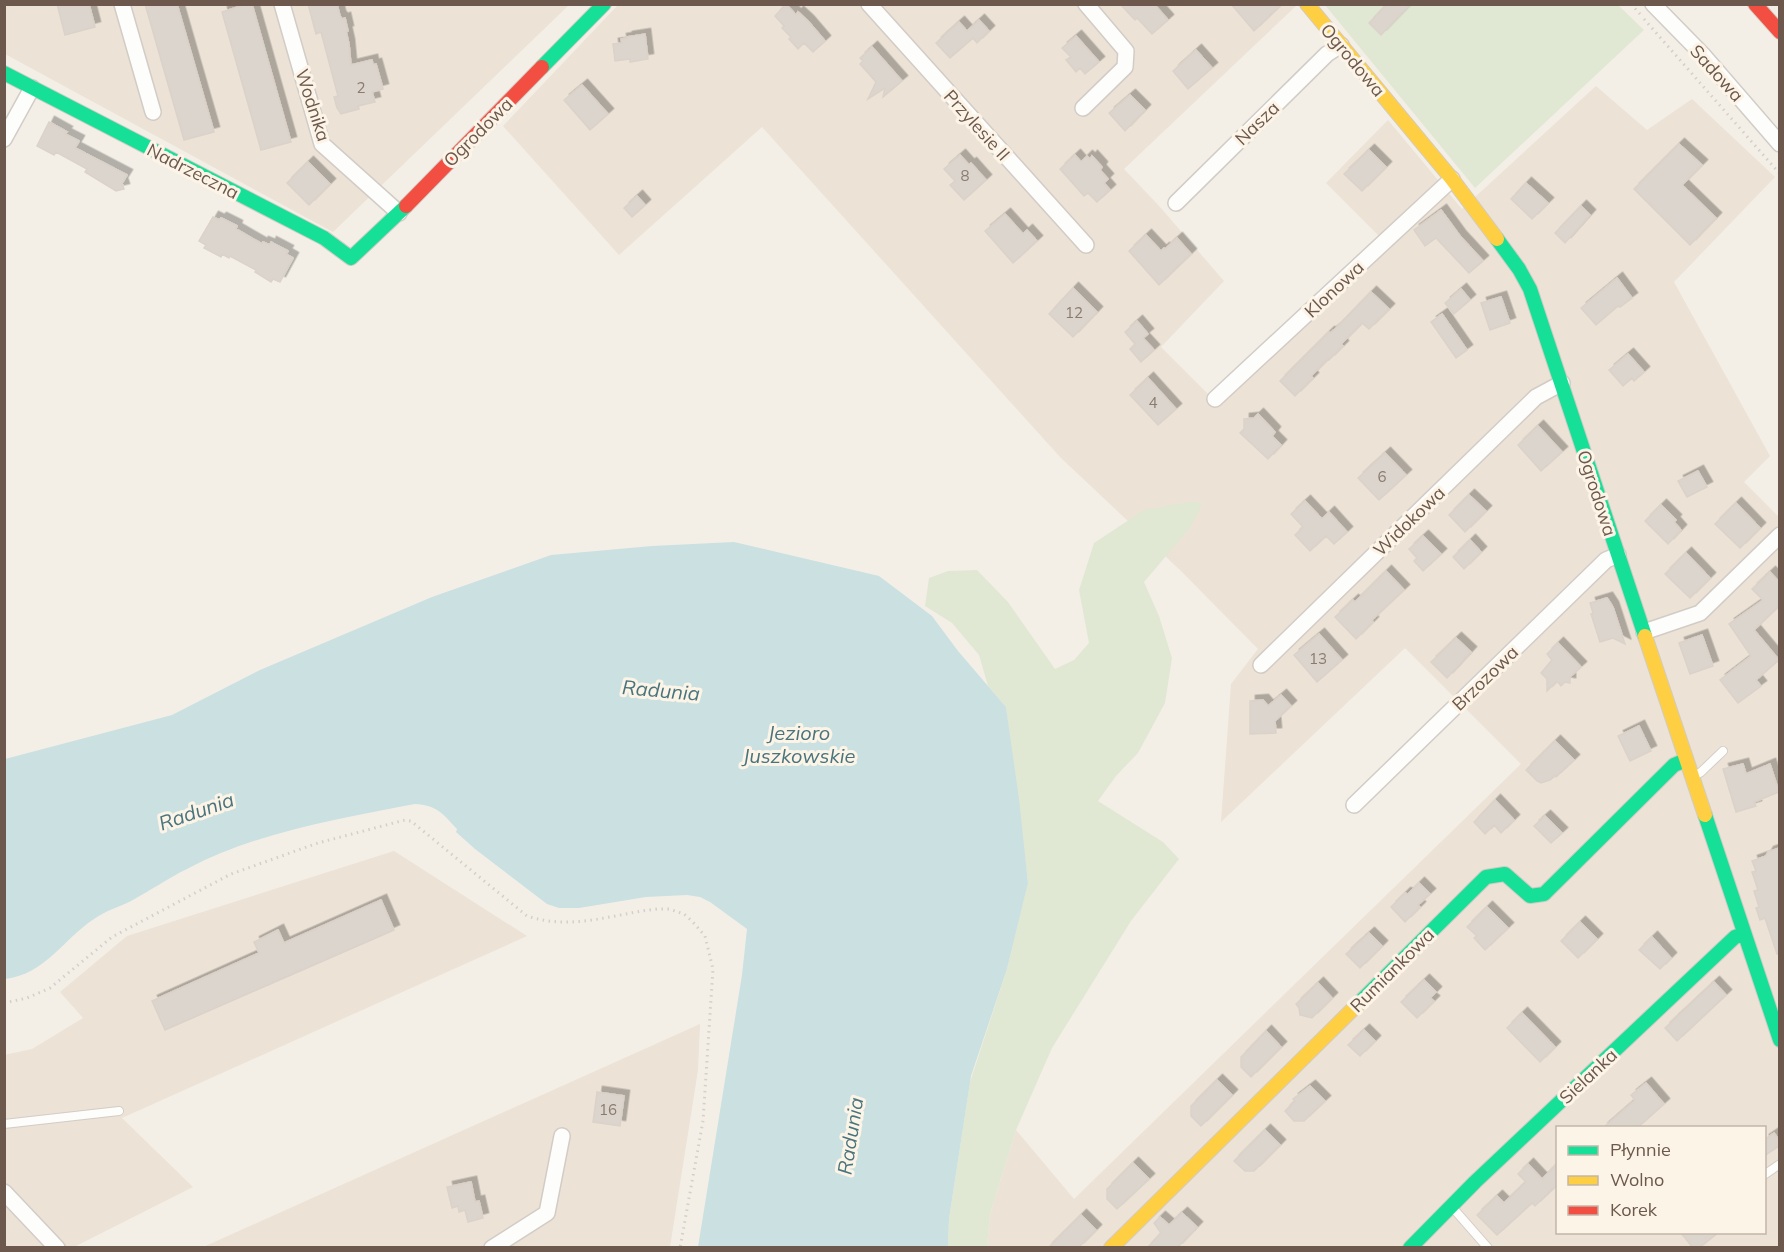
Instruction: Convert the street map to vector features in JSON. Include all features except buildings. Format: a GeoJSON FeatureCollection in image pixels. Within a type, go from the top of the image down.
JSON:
{"type":"FeatureCollection","features":[{"type":"Feature","properties":{"kind":"main road","name":"Ogrodowa"},"geometry":{"type":"LineString","coordinates":[[351,258],[399,213],[604,4]]}},
{"type":"Feature","properties":{"kind":"main road","name":"Ogrodowa"},"geometry":{"type":"LineString","coordinates":[[1307,4],[1452,179],[1519,269],[1530,289],[1744,934],[1776,1019],[1779,1040]]}},
{"type":"Feature","properties":{"kind":"main road"},"geometry":{"type":"LineString","coordinates":[[1755,4],[1779,32]]}},
{"type":"Feature","properties":{"kind":"main road","name":"Nadrzeczna"},"geometry":{"type":"LineString","coordinates":[[4,73],[324,238],[351,258]]}},
{"type":"Feature","properties":{"kind":"main road","name":"Rumiankowa"},"geometry":{"type":"LineString","coordinates":[[1111,1248],[1486,877],[1505,874],[1530,897],[1544,894],[1674,765],[1686,760]]}},
{"type":"Feature","properties":{"kind":"main road","name":"Sielanka"},"geometry":{"type":"LineString","coordinates":[[1410,1248],[1451,1206],[1726,945],[1735,937],[1744,934]]}},
{"type":"Feature","properties":{"kind":"street"},"geometry":{"type":"LineString","coordinates":[[122,4],[153,112]]}},
{"type":"Feature","properties":{"kind":"street","name":"Wodnika"},"geometry":{"type":"LineString","coordinates":[[282,4],[322,144],[399,213]]}},
{"type":"Feature","properties":{"kind":"street","name":"Przylesie II"},"geometry":{"type":"LineString","coordinates":[[869,4],[1086,245]]}},
{"type":"Feature","properties":{"kind":"street"},"geometry":{"type":"LineString","coordinates":[[1083,108],[1125,67],[1126,51],[1086,4]]}},
{"type":"Feature","properties":{"kind":"street","name":"Sadowa"},"geometry":{"type":"LineString","coordinates":[[1653,4],[1702,54],[1779,144]]}},
{"type":"Feature","properties":{"kind":"street","name":"Nasza"},"geometry":{"type":"LineString","coordinates":[[1176,203],[1327,54],[1341,45]]}},
{"type":"Feature","properties":{"kind":"street"},"geometry":{"type":"LineString","coordinates":[[4,139],[32,88]]}},
{"type":"Feature","properties":{"kind":"street","name":"Klonowa"},"geometry":{"type":"LineString","coordinates":[[1215,399],[1452,179]]}},
{"type":"Feature","properties":{"kind":"street","name":"Widokowa"},"geometry":{"type":"LineString","coordinates":[[1261,665],[1536,397],[1562,383]]}},
{"type":"Feature","properties":{"kind":"street"},"geometry":{"type":"LineString","coordinates":[[1644,632],[1700,613],[1779,535]]}},
{"type":"Feature","properties":{"kind":"street","name":"Brzozowa"},"geometry":{"type":"LineString","coordinates":[[1354,805],[1606,560],[1618,555]]}},
{"type":"Feature","properties":{"kind":"street"},"geometry":{"type":"LineString","coordinates":[[492,1248],[547,1213],[562,1136]]}},
{"type":"Feature","properties":{"kind":"street"},"geometry":{"type":"LineString","coordinates":[[4,1192],[57,1248]]}},
{"type":"Feature","properties":{"kind":"lane"},"geometry":{"type":"LineString","coordinates":[[1692,777],[1701,772],[1723,751]]}},
{"type":"Feature","properties":{"kind":"lane"},"geometry":{"type":"LineString","coordinates":[[4,1124],[119,1111]]}},
{"type":"Feature","properties":{"kind":"lane"},"geometry":{"type":"LineString","coordinates":[[1766,1174],[1779,1164]]}},
{"type":"Feature","properties":{"kind":"lane"},"geometry":{"type":"LineString","coordinates":[[1451,1206],[1488,1248]]}},
{"type":"Feature","properties":{"kind":"path"},"geometry":{"type":"LineString","coordinates":[[1631,4],[1779,174]]}},
{"type":"Feature","properties":{"kind":"path"},"geometry":{"type":"LineString","coordinates":[[4,1003],[27,998],[50,988],[112,937],[231,874],[318,843],[405,820],[411,821],[527,916],[539,920],[570,923],[657,909],[669,909],[684,914],[705,936],[713,969],[703,1121],[680,1248]]}},
{"type":"Feature","properties":{"kind":"shaded area"},"geometry":{"type":"Polygon","coordinates":[[[4,5],[569,5],[333,232],[5,54],[4,5]]]}},
{"type":"Feature","properties":{"kind":"shaded area"},"geometry":{"type":"Polygon","coordinates":[[[618,5],[1297,5],[1124,169],[1224,281],[1161,347],[1209,395],[1381,238],[1326,183],[1388,120],[1462,209],[1596,86],[1647,130],[1692,99],[1775,177],[1674,282],[1770,456],[1744,482],[1779,517],[1779,1247],[987,1247],[990,1214],[1016,1130],[1074,1199],[1521,764],[1405,648],[1221,822],[1231,684],[1258,649],[1181,571],[1061,458],[762,127],[619,255],[503,126],[618,5]]]}},
{"type":"Feature","properties":{"kind":"shaded area"},"geometry":{"type":"Polygon","coordinates":[[[394,851],[527,936],[122,1118],[193,1187],[77,1247],[5,1247],[4,1055],[32,1049],[83,1018],[60,992],[127,936],[394,851]]]}},
{"type":"Feature","properties":{"kind":"shaded area"},"geometry":{"type":"Polygon","coordinates":[[[700,1024],[698,1070],[670,1247],[201,1248],[700,1024]]]}},
{"type":"Feature","properties":{"kind":"green space"},"geometry":{"type":"Polygon","coordinates":[[[1325,5],[1618,5],[1644,30],[1475,188],[1325,5]]]}},
{"type":"Feature","properties":{"kind":"green space"},"geometry":{"type":"Polygon","coordinates":[[[1195,501],[1202,505],[1190,528],[1144,582],[1159,616],[1172,658],[1165,703],[1138,753],[1116,776],[1098,801],[1163,842],[1179,859],[1131,921],[1052,1048],[1016,1130],[990,1214],[987,1247],[948,1247],[949,1219],[970,1082],[1007,969],[1028,882],[1006,707],[988,686],[979,655],[952,623],[925,606],[929,578],[948,571],[977,570],[1008,602],[1055,669],[1074,660],[1089,643],[1079,590],[1094,543],[1144,510],[1195,501]]]}},
{"type":"Feature","properties":{"kind":"water","name":"Jezioro Juszkowskie"},"geometry":{"type":"Polygon","coordinates":[[[734,542],[879,576],[932,616],[958,651],[1006,707],[1028,883],[1007,969],[971,1076],[949,1219],[948,1247],[698,1247],[742,975],[747,929],[710,902],[700,897],[687,895],[646,897],[579,908],[559,908],[547,904],[475,849],[456,832],[457,829],[443,815],[429,806],[415,804],[327,821],[270,836],[214,856],[131,901],[98,916],[43,963],[19,976],[5,979],[5,759],[172,715],[260,670],[432,597],[551,555],[652,546],[734,542]]]}},
{"type":"Feature","properties":{"kind":"traffic: fast"},"geometry":{"type":"LineString","coordinates":[[542,67],[604,4]]}},
{"type":"Feature","properties":{"kind":"traffic: fast"},"geometry":{"type":"LineString","coordinates":[[4,73],[324,238],[351,258],[406,206]]}},
{"type":"Feature","properties":{"kind":"traffic: fast"},"geometry":{"type":"LineString","coordinates":[[1497,239],[1519,269],[1530,289],[1645,636]]}},
{"type":"Feature","properties":{"kind":"traffic: fast"},"geometry":{"type":"LineString","coordinates":[[1358,1004],[1486,877],[1505,874],[1530,896],[1544,894],[1674,765],[1686,760]]}},
{"type":"Feature","properties":{"kind":"traffic: fast"},"geometry":{"type":"LineString","coordinates":[[1705,815],[1780,1040]]}},
{"type":"Feature","properties":{"kind":"traffic: fast"},"geometry":{"type":"LineString","coordinates":[[1410,1248],[1475,1182],[1735,937],[1744,934]]}},
{"type":"Feature","properties":{"kind":"traffic: slow"},"geometry":{"type":"LineString","coordinates":[[1307,4],[1452,179],[1497,239]]}},
{"type":"Feature","properties":{"kind":"traffic: slow"},"geometry":{"type":"LineString","coordinates":[[1645,636],[1705,815]]}},
{"type":"Feature","properties":{"kind":"traffic: slow"},"geometry":{"type":"LineString","coordinates":[[1111,1248],[1358,1004]]}},
{"type":"Feature","properties":{"kind":"traffic: jam"},"geometry":{"type":"LineString","coordinates":[[1755,4],[1780,32]]}},
{"type":"Feature","properties":{"kind":"traffic: jam"},"geometry":{"type":"LineString","coordinates":[[406,206],[542,67]]}},
{"type":"Feature","properties":{"kind":"water label","name":"Radunia"},"geometry":{"type":"Point","coordinates":[661,690]}},
{"type":"Feature","properties":{"kind":"water label","name":"Radunia"},"geometry":{"type":"Point","coordinates":[196,811]}},
{"type":"Feature","properties":{"kind":"water label","name":"Radunia"},"geometry":{"type":"Point","coordinates":[850,1136]}}]}
